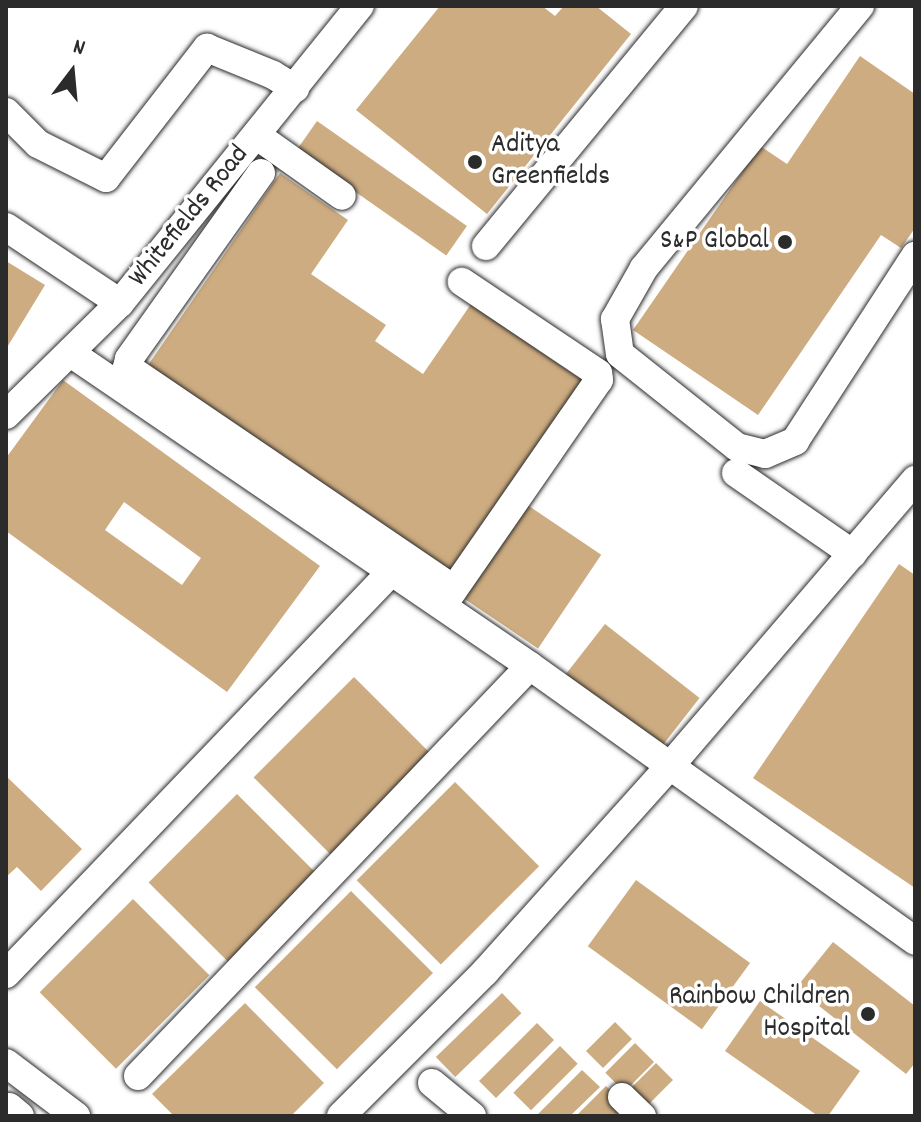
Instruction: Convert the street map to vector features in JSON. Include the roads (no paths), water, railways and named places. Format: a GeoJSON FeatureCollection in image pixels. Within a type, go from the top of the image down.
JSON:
{"type":"FeatureCollection","features":[{"type":"Feature","properties":{"kind":"street","name":"Whitefields Road"},"geometry":{"type":"LineString","coordinates":[[6,415],[72,354],[120,303],[360,6]]}},
{"type":"Feature","properties":{"kind":"street"},"geometry":{"type":"LineString","coordinates":[[486,246],[684,6]]}},
{"type":"Feature","properties":{"kind":"street"},"geometry":{"type":"LineString","coordinates":[[860,6],[644,268],[615,319],[620,354],[737,447],[765,454],[795,441],[915,256]]}},
{"type":"Feature","properties":{"kind":"street"},"geometry":{"type":"LineString","coordinates":[[6,112],[38,144],[106,178],[207,48],[273,75],[295,88]]}},
{"type":"Feature","properties":{"kind":"street"},"geometry":{"type":"LineString","coordinates":[[256,135],[342,196]]}},
{"type":"Feature","properties":{"kind":"street"},"geometry":{"type":"LineString","coordinates":[[261,173],[129,359],[127,367],[448,597],[530,666],[915,941]]}},
{"type":"Feature","properties":{"kind":"street"},"geometry":{"type":"LineString","coordinates":[[6,227],[120,303]]}},
{"type":"Feature","properties":{"kind":"street"},"geometry":{"type":"LineString","coordinates":[[448,597],[597,388],[599,380],[598,373],[462,282]]}},
{"type":"Feature","properties":{"kind":"street"},"geometry":{"type":"LineString","coordinates":[[72,354],[392,571],[448,597]]}},
{"type":"Feature","properties":{"kind":"street"},"geometry":{"type":"LineString","coordinates":[[736,473],[853,554]]}},
{"type":"Feature","properties":{"kind":"street"},"geometry":{"type":"LineString","coordinates":[[341,1116],[485,972],[670,766],[915,480]]}},
{"type":"Feature","properties":{"kind":"street"},"geometry":{"type":"LineString","coordinates":[[6,974],[392,571]]}},
{"type":"Feature","properties":{"kind":"street"},"geometry":{"type":"LineString","coordinates":[[138,1076],[530,666]]}},
{"type":"Feature","properties":{"kind":"street"},"geometry":{"type":"LineString","coordinates":[[6,1063],[76,1116]]}},
{"type":"Feature","properties":{"kind":"street"},"geometry":{"type":"LineString","coordinates":[[432,1083],[472,1116]]}},
{"type":"Feature","properties":{"kind":"street"},"geometry":{"type":"LineString","coordinates":[[6,1110],[9,1107],[20,1116]]}},
{"type":"Feature","properties":{"kind":"place","name":"Aditya Greenfields"},"geometry":{"type":"Point","coordinates":[475,162]}},
{"type":"Feature","properties":{"kind":"place","name":"S&P Global"},"geometry":{"type":"Point","coordinates":[785,242]}},
{"type":"Feature","properties":{"kind":"place","name":"Rainbow Children Hospital"},"geometry":{"type":"Point","coordinates":[868,1014]}}]}
